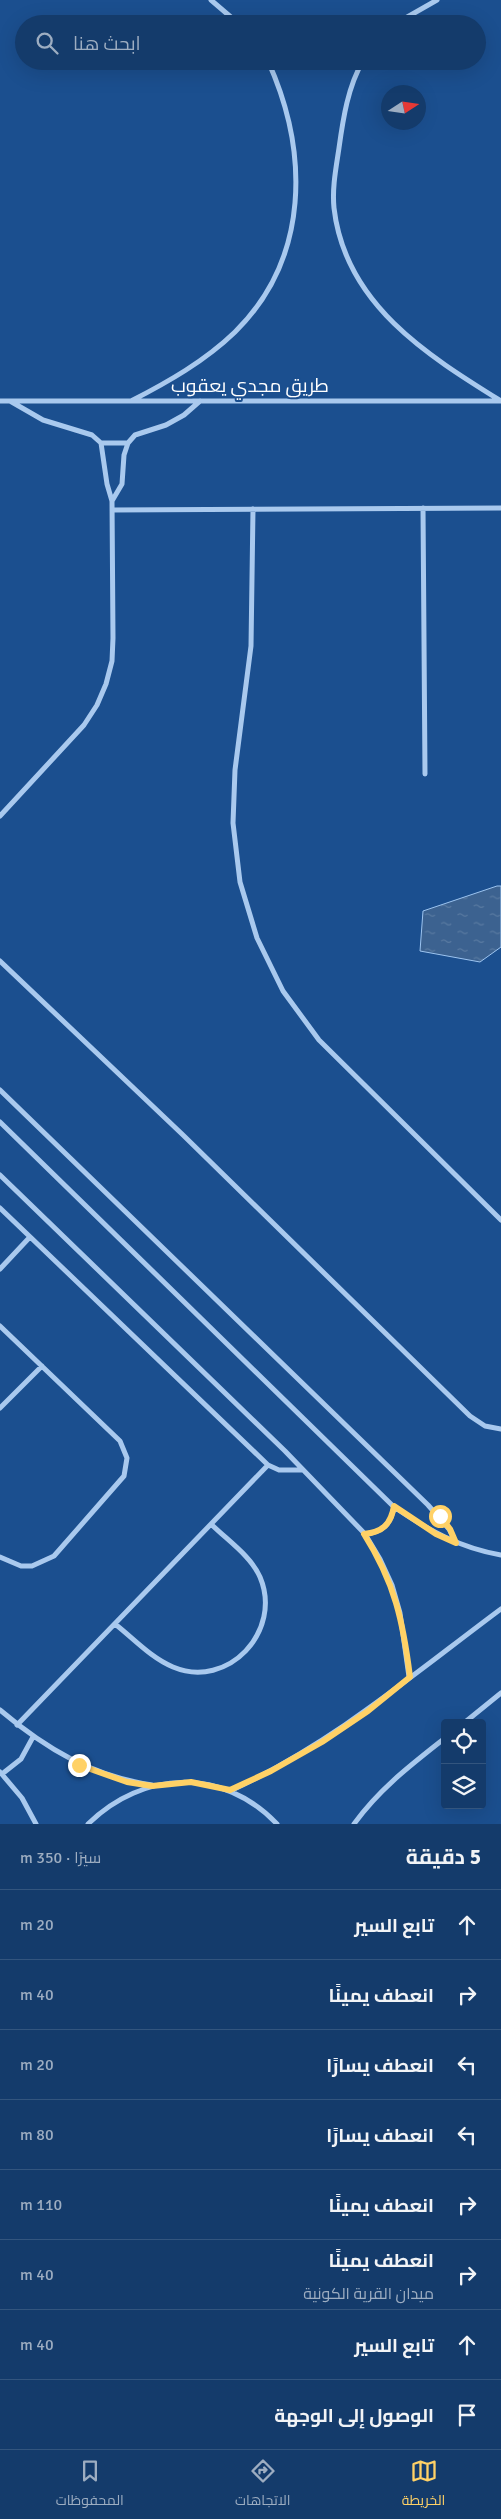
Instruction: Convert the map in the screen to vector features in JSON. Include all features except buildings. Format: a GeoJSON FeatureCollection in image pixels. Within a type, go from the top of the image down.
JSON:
{"type":"FeatureCollection","features":[{"type":"Feature","properties":{"kind":"street"},"geometry":{"type":"LineString","coordinates":[[211,0],[228,15]]}},
{"type":"Feature","properties":{"kind":"street"},"geometry":{"type":"LineString","coordinates":[[411,15],[437,0]]}},
{"type":"Feature","properties":{"kind":"street"},"geometry":{"type":"LineString","coordinates":[[130,402],[159,387],[204,358],[235,331],[265,296],[282,264],[295,204],[294,145],[280,88],[272,70]]}},
{"type":"Feature","properties":{"kind":"street"},"geometry":{"type":"LineString","coordinates":[[358,70],[344,115],[334,178],[334,207],[344,251],[354,272],[380,310],[407,338],[443,365],[501,401]]}},
{"type":"Feature","properties":{"kind":"street","name":"طريق مجدي يعقوب"},"geometry":{"type":"LineString","coordinates":[[0,401],[501,401]]}},
{"type":"Feature","properties":{"kind":"street"},"geometry":{"type":"LineString","coordinates":[[0,816],[84,725],[97,705],[106,684],[112,661],[113,638],[112,502],[107,484],[102,444],[92,435],[43,420],[10,401]]}},
{"type":"Feature","properties":{"kind":"street"},"geometry":{"type":"LineString","coordinates":[[112,502],[122,484],[124,454],[128,443],[135,435],[178,419],[200,402]]}},
{"type":"Feature","properties":{"kind":"street"},"geometry":{"type":"LineString","coordinates":[[102,444],[128,443]]}},
{"type":"Feature","properties":{"kind":"street"},"geometry":{"type":"LineString","coordinates":[[423,508],[425,774]]}},
{"type":"Feature","properties":{"kind":"street"},"geometry":{"type":"LineString","coordinates":[[112,510],[501,508]]}},
{"type":"Feature","properties":{"kind":"street"},"geometry":{"type":"LineString","coordinates":[[253,509],[251,646],[235,770],[233,823],[240,882],[257,938],[283,991],[319,1040],[501,1220]]}},
{"type":"Feature","properties":{"kind":"street"},"geometry":{"type":"LineString","coordinates":[[0,961],[183,1135],[470,1416],[485,1426],[501,1429]]}},
{"type":"Feature","properties":{"kind":"street"},"geometry":{"type":"LineString","coordinates":[[0,1090],[428,1505],[450,1529],[456,1543]]}},
{"type":"Feature","properties":{"kind":"street"},"geometry":{"type":"LineString","coordinates":[[0,1122],[394,1506],[436,1534],[456,1543],[501,1556]]}},
{"type":"Feature","properties":{"kind":"street"},"geometry":{"type":"LineString","coordinates":[[1,1179],[303,1470],[364,1534],[380,1558],[392,1585],[400,1612],[410,1677]]}},
{"type":"Feature","properties":{"kind":"street"},"geometry":{"type":"LineString","coordinates":[[0,1208],[268,1465],[279,1470],[303,1470]]}},
{"type":"Feature","properties":{"kind":"street"},"geometry":{"type":"LineString","coordinates":[[0,1269],[30,1238]]}},
{"type":"Feature","properties":{"kind":"street"},"geometry":{"type":"LineString","coordinates":[[0,1326],[120,1441],[125,1449],[127,1468],[120,1484],[54,1556],[44,1563],[27,1566],[10,1563],[0,1557]]}},
{"type":"Feature","properties":{"kind":"street"},"geometry":{"type":"LineString","coordinates":[[0,1408],[42,1366]]}},
{"type":"Feature","properties":{"kind":"street"},"geometry":{"type":"LineString","coordinates":[[17,1725],[268,1465]]}},
{"type":"Feature","properties":{"kind":"street"},"geometry":{"type":"LineString","coordinates":[[364,1534],[376,1533],[386,1527],[392,1518],[394,1506]]}},
{"type":"Feature","properties":{"kind":"street"},"geometry":{"type":"LineString","coordinates":[[115,1624],[159,1660],[173,1668],[188,1672],[204,1673],[216,1670],[244,1654],[257,1637],[263,1623],[264,1593],[260,1578],[252,1564],[211,1524]]}},
{"type":"Feature","properties":{"kind":"street"},"geometry":{"type":"LineString","coordinates":[[230,1790],[271,1771],[322,1742],[368,1711],[501,1609]]}},
{"type":"Feature","properties":{"kind":"street"},"geometry":{"type":"LineString","coordinates":[[469,1719],[501,1693]]}},
{"type":"Feature","properties":{"kind":"street"},"geometry":{"type":"LineString","coordinates":[[0,1710],[33,1737],[72,1761],[103,1775],[152,1786]]}},
{"type":"Feature","properties":{"kind":"street"},"geometry":{"type":"LineString","coordinates":[[33,1737],[21,1759],[1,1773],[22,1798],[36,1824]]}},
{"type":"Feature","properties":{"kind":"street"},"geometry":{"type":"LineString","coordinates":[[354,1824],[369,1804],[397,1776],[441,1741]]}},
{"type":"Feature","properties":{"kind":"street"},"geometry":{"type":"LineString","coordinates":[[88,1824],[102,1810],[126,1795],[152,1786],[191,1782],[230,1790],[264,1810],[277,1824]]}},
{"type":"Feature","properties":{"kind":"water"},"geometry":{"type":"Polygon","coordinates":[[[501,886],[501,947],[480,962],[420,951],[423,911],[501,886]]]}},
{"type":"Feature","properties":{"kind":"route"},"geometry":{"type":"LineString","coordinates":[[79,1765],[127,1782],[152,1786],[171,1782],[191,1782],[230,1790],[256,1779],[322,1742],[368,1711],[410,1677],[400,1612],[392,1585],[380,1558],[364,1534],[376,1533],[386,1527],[392,1518],[394,1506],[414,1521],[456,1543],[450,1529],[440,1516]]}}]}
